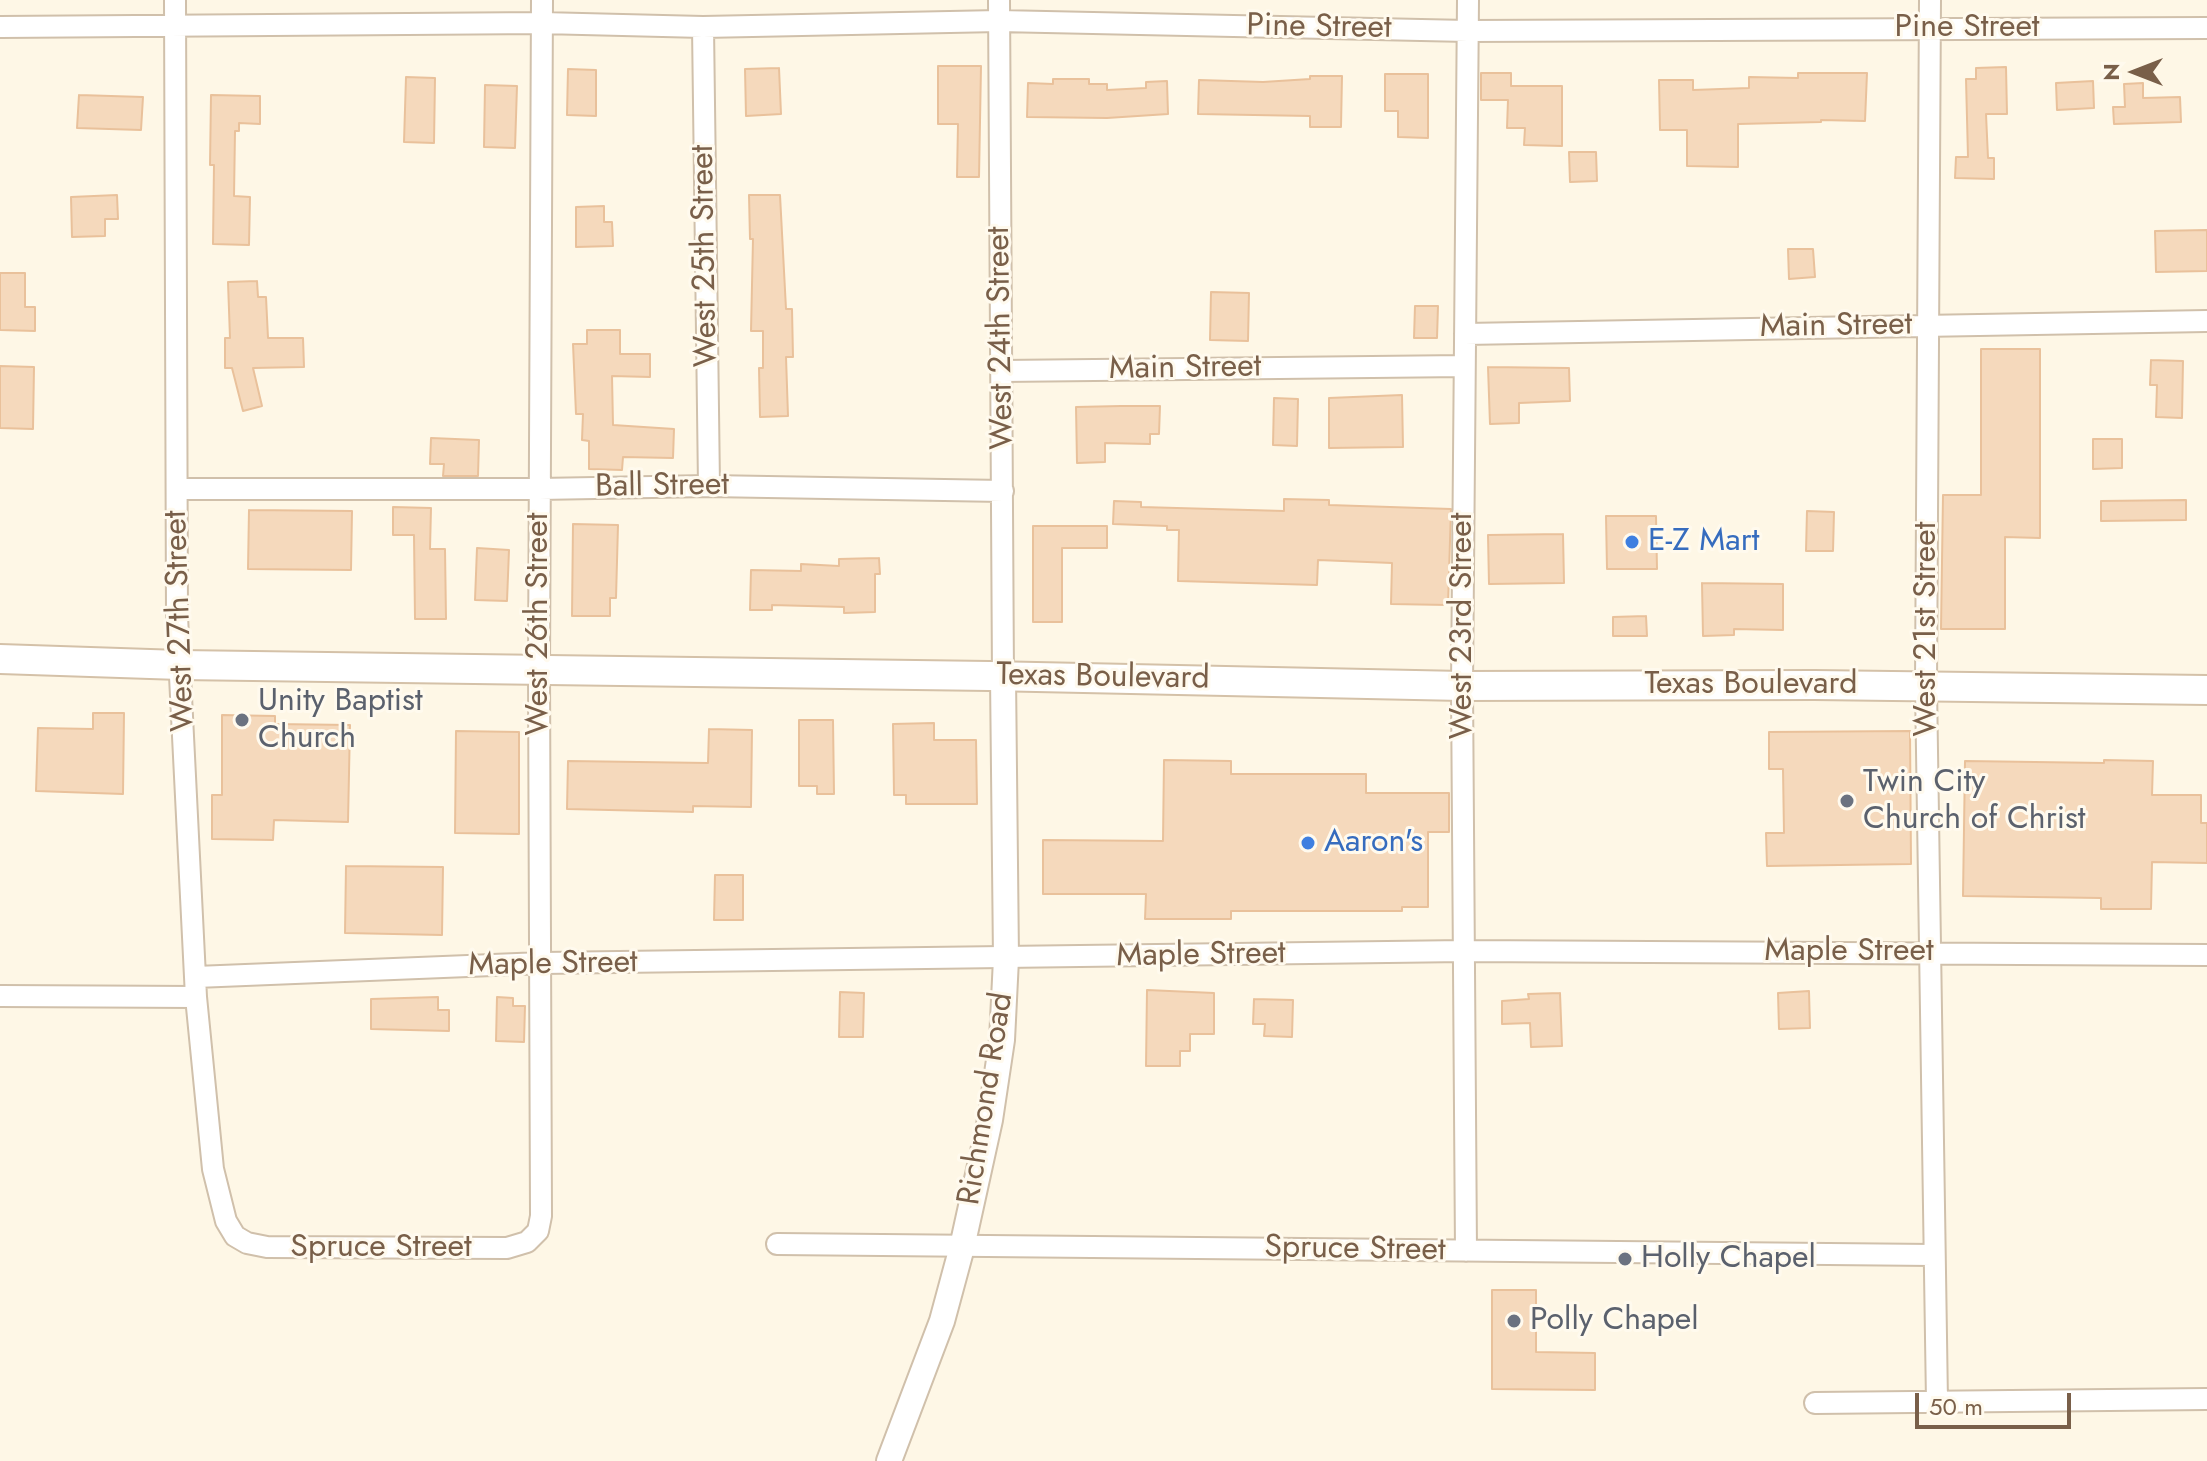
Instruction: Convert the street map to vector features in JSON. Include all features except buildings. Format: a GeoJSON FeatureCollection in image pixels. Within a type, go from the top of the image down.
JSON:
{"type":"FeatureCollection","features":[{"type":"Feature","properties":{"kind":"main road","name":"Texas Boulevard"},"geometry":{"type":"LineString","coordinates":[[0,659],[180,665],[1003,676],[1462,686],[1926,686],[2207,690]]}},
{"type":"Feature","properties":{"kind":"street","name":"West 27th Street"},"geometry":{"type":"LineString","coordinates":[[175,0],[180,665],[196,987],[213,1169],[226,1221],[235,1236]]}},
{"type":"Feature","properties":{"kind":"street","name":"West 26th Street"},"geometry":{"type":"LineString","coordinates":[[527,1242],[538,1231],[541,1216],[539,489],[542,0]]}},
{"type":"Feature","properties":{"kind":"street","name":"West 24th Street"},"geometry":{"type":"LineString","coordinates":[[999,0],[1003,676]]}},
{"type":"Feature","properties":{"kind":"street","name":"West 23rd Street"},"geometry":{"type":"LineString","coordinates":[[1466,1251],[1462,686],[1468,0]]}},
{"type":"Feature","properties":{"kind":"street","name":"West 21st Street"},"geometry":{"type":"LineString","coordinates":[[1930,0],[1926,686],[1937,1402]]}},
{"type":"Feature","properties":{"kind":"street","name":"Pine Street"},"geometry":{"type":"LineString","coordinates":[[0,27],[542,23],[703,27],[999,21],[1468,31],[2207,28]]}},
{"type":"Feature","properties":{"kind":"street","name":"West 25th Street"},"geometry":{"type":"LineString","coordinates":[[703,27],[709,486]]}},
{"type":"Feature","properties":{"kind":"street","name":"Main Street"},"geometry":{"type":"LineString","coordinates":[[1465,334],[2207,321]]}},
{"type":"Feature","properties":{"kind":"street","name":"Main Street"},"geometry":{"type":"LineString","coordinates":[[1002,371],[1464,366]]}},
{"type":"Feature","properties":{"kind":"street","name":"Ball Street"},"geometry":{"type":"LineString","coordinates":[[177,489],[709,486],[1003,491]]}},
{"type":"Feature","properties":{"kind":"street","name":"Richmond Road"},"geometry":{"type":"LineString","coordinates":[[889,1461],[942,1321],[962,1247],[990,1120],[1002,1040],[1006,959],[1003,676]]}},
{"type":"Feature","properties":{"kind":"street","name":"Maple Street"},"geometry":{"type":"LineString","coordinates":[[0,996],[196,987],[542,963],[1464,951],[2207,955]]}},
{"type":"Feature","properties":{"kind":"street","name":"Spruce Street"},"geometry":{"type":"LineString","coordinates":[[235,1236],[247,1243],[267,1247],[507,1248],[527,1242]]}},
{"type":"Feature","properties":{"kind":"street","name":"Spruce Street"},"geometry":{"type":"LineString","coordinates":[[777,1244],[1933,1255]]}},
{"type":"Feature","properties":{"kind":"street"},"geometry":{"type":"LineString","coordinates":[[1815,1403],[2207,1399]]}},
{"type":"Feature","properties":{"kind":"place","name":"E-Z Mart"},"geometry":{"type":"Point","coordinates":[1632,542]}},
{"type":"Feature","properties":{"kind":"place","name":"Unity Baptist Church"},"geometry":{"type":"Point","coordinates":[242,720]}},
{"type":"Feature","properties":{"kind":"place","name":"Twin City Church of Christ"},"geometry":{"type":"Point","coordinates":[1847,801]}},
{"type":"Feature","properties":{"kind":"place","name":"Aaron's"},"geometry":{"type":"Point","coordinates":[1308,843]}},
{"type":"Feature","properties":{"kind":"place","name":"Holly Chapel"},"geometry":{"type":"Point","coordinates":[1625,1259]}},
{"type":"Feature","properties":{"kind":"place","name":"Polly Chapel"},"geometry":{"type":"Point","coordinates":[1514,1321]}}]}
